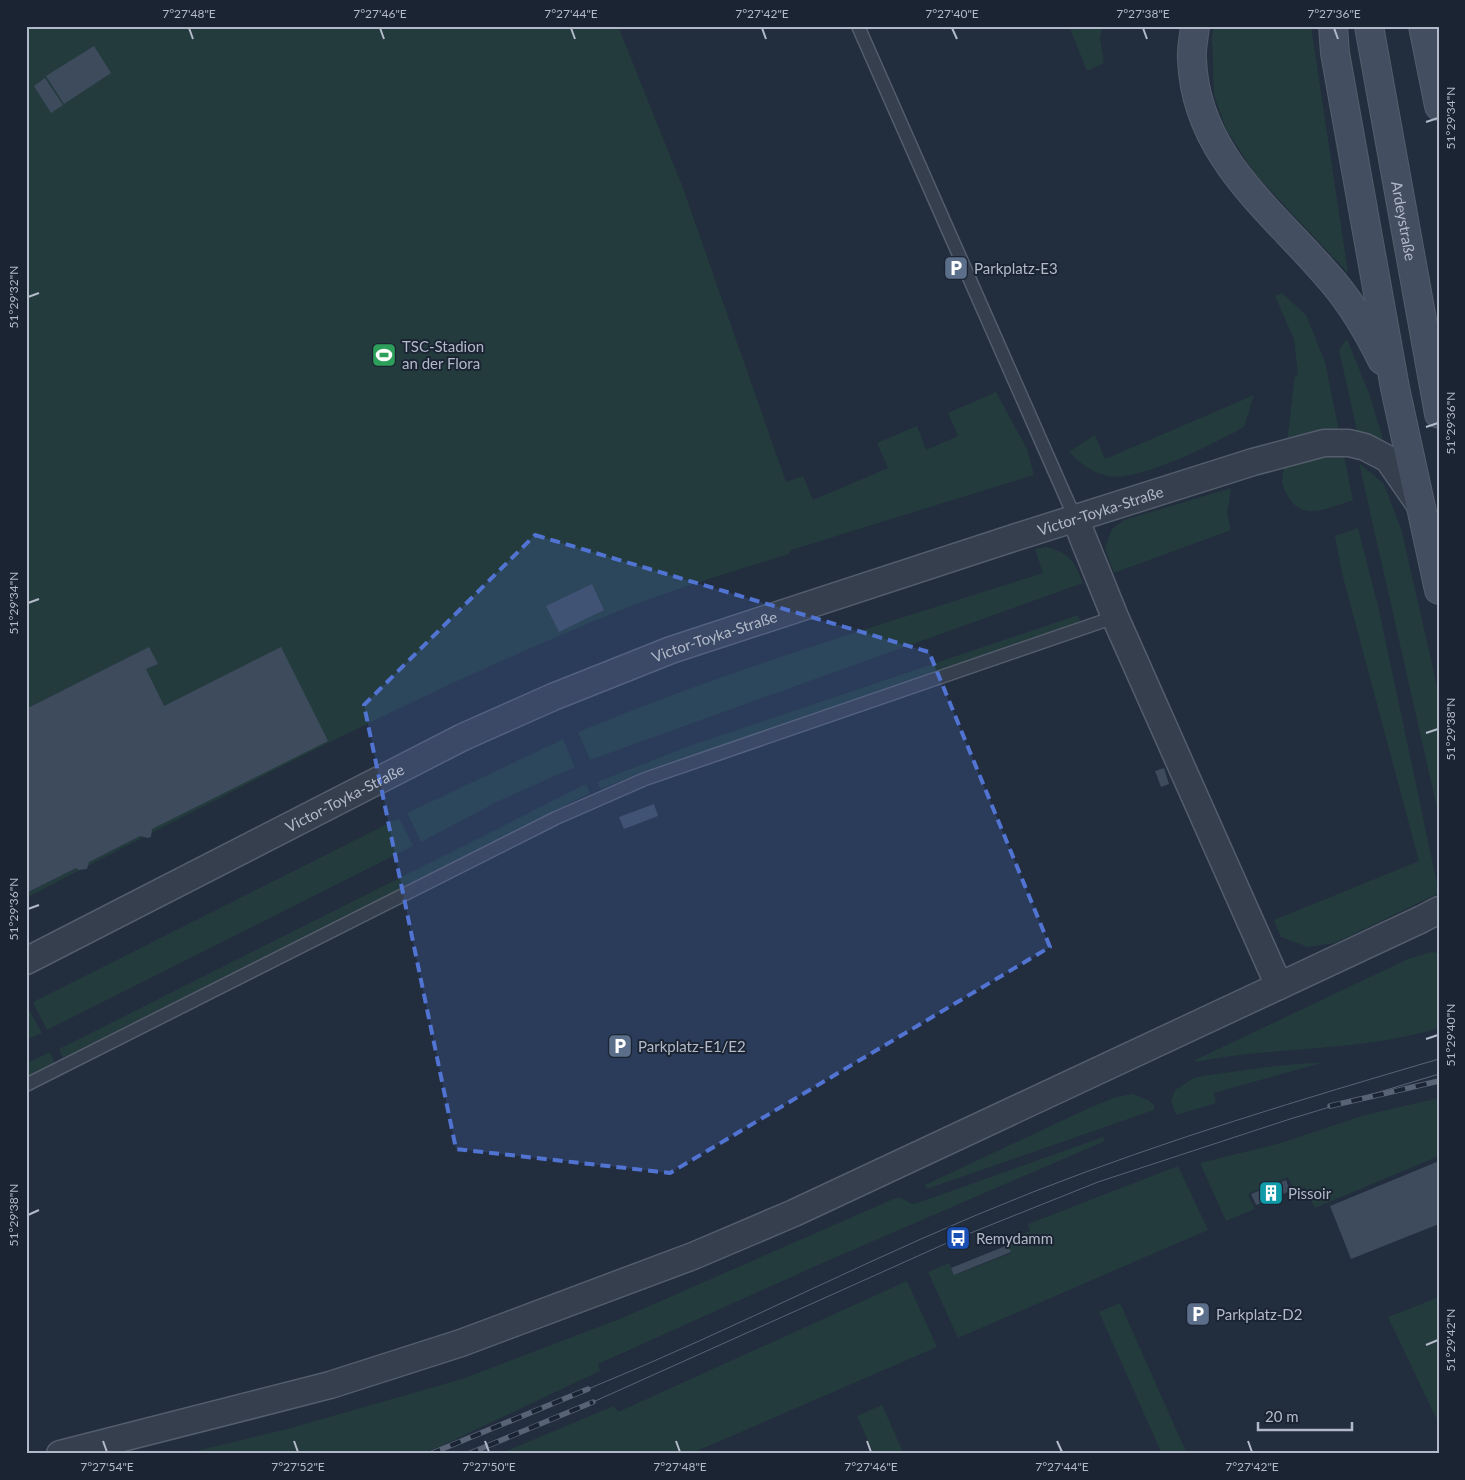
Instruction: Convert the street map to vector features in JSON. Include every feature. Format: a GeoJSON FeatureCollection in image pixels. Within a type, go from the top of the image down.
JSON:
{"type":"FeatureCollection","features":[{"type":"Feature","properties":{"kind":"main road"},"geometry":{"type":"LineString","coordinates":[[1195,26],[1192,59],[1194,83],[1204,118],[1222,154],[1242,184],[1326,274],[1359,316],[1395,388]]}},
{"type":"Feature","properties":{"kind":"main road"},"geometry":{"type":"LineString","coordinates":[[1333,26],[1335,53],[1395,388],[1439,590]]}},
{"type":"Feature","properties":{"kind":"main road","name":"Ardeystraße"},"geometry":{"type":"LineString","coordinates":[[1369,26],[1439,414]]}},
{"type":"Feature","properties":{"kind":"main road"},"geometry":{"type":"LineString","coordinates":[[1423,26],[1439,106]]}},
{"type":"Feature","properties":{"kind":"street","name":"Victor-Toyka-Straße"},"geometry":{"type":"LineString","coordinates":[[26,961],[454,742],[553,697],[671,650],[1074,518],[1253,462],[1324,443],[1349,442],[1365,447],[1388,459],[1420,505]]}},
{"type":"Feature","properties":{"kind":"street"},"geometry":{"type":"LineString","coordinates":[[1074,518],[1115,617],[1279,986]]}},
{"type":"Feature","properties":{"kind":"street"},"geometry":{"type":"LineString","coordinates":[[60,1454],[330,1384],[460,1343],[580,1300],[693,1256],[794,1213],[1439,910]]}},
{"type":"Feature","properties":{"kind":"lane"},"geometry":{"type":"LineString","coordinates":[[858,26],[1074,518]]}},
{"type":"Feature","properties":{"kind":"lane"},"geometry":{"type":"LineString","coordinates":[[26,1085],[556,818],[645,779],[1115,617]]}},
{"type":"Feature","properties":{"kind":"highlighted area"},"geometry":{"type":"Polygon","coordinates":[[[535,535],[929,652],[1050,947],[670,1173],[456,1149],[364,705],[535,535]]]}},
{"type":"Feature","properties":{"kind":"green space","name":"TSC-Stadion an der Flora"},"geometry":{"type":"Polygon","coordinates":[[[26,26],[618,26],[683,188],[786,482],[803,476],[813,500],[888,468],[877,443],[917,426],[926,450],[958,436],[948,413],[996,392],[1027,449],[1034,475],[791,550],[789,554],[679,589],[614,613],[464,678],[390,713],[26,898],[26,26]]]}},
{"type":"Feature","properties":{"kind":"green space"},"geometry":{"type":"Polygon","coordinates":[[[1069,26],[1103,26],[1100,38],[1104,63],[1087,71],[1069,26]]]}},
{"type":"Feature","properties":{"kind":"green space"},"geometry":{"type":"Polygon","coordinates":[[[1214,26],[1311,26],[1348,273],[1255,174],[1226,129],[1214,95],[1212,36],[1214,26]]]}},
{"type":"Feature","properties":{"kind":"green space"},"geometry":{"type":"Polygon","coordinates":[[[1282,293],[1306,315],[1325,362],[1353,500],[1320,510],[1310,511],[1294,504],[1282,483],[1295,375],[1298,376],[1294,339],[1275,296],[1282,293]]]}},
{"type":"Feature","properties":{"kind":"green space"},"geometry":{"type":"Polygon","coordinates":[[[1347,339],[1370,396],[1383,439],[1381,441],[1357,431],[1339,350],[1347,339]]]}},
{"type":"Feature","properties":{"kind":"green space"},"geometry":{"type":"Polygon","coordinates":[[[1254,395],[1244,427],[1177,460],[1139,473],[1108,476],[1097,473],[1077,460],[1069,452],[1095,435],[1105,459],[1254,395]]]}},
{"type":"Feature","properties":{"kind":"green space"},"geometry":{"type":"Polygon","coordinates":[[[1359,463],[1384,484],[1402,532],[1439,695],[1439,817],[1359,463]]]}},
{"type":"Feature","properties":{"kind":"green space"},"geometry":{"type":"Polygon","coordinates":[[[1231,488],[1227,514],[1231,530],[1114,573],[1105,548],[1112,529],[1124,520],[1231,488]]]}},
{"type":"Feature","properties":{"kind":"green space"},"geometry":{"type":"Polygon","coordinates":[[[1358,528],[1379,610],[1439,893],[1335,943],[1308,947],[1281,937],[1274,920],[1419,861],[1343,577],[1335,536],[1358,528]]]}},
{"type":"Feature","properties":{"kind":"green space"},"geometry":{"type":"Polygon","coordinates":[[[1047,547],[1061,552],[1071,559],[1083,583],[590,760],[578,732],[750,667],[1043,573],[1035,549],[1047,547]]]}},
{"type":"Feature","properties":{"kind":"green space"},"geometry":{"type":"Polygon","coordinates":[[[1078,615],[1081,623],[646,771],[601,789],[597,782],[689,746],[1078,615]]]}},
{"type":"Feature","properties":{"kind":"green space"},"geometry":{"type":"Polygon","coordinates":[[[563,739],[575,767],[501,800],[421,842],[407,813],[563,739]]]}},
{"type":"Feature","properties":{"kind":"green space"},"geometry":{"type":"Polygon","coordinates":[[[586,784],[590,793],[63,1058],[59,1049],[586,784]]]}},
{"type":"Feature","properties":{"kind":"green space"},"geometry":{"type":"Polygon","coordinates":[[[399,818],[413,846],[47,1030],[33,1002],[399,818]]]}},
{"type":"Feature","properties":{"kind":"green space"},"geometry":{"type":"Polygon","coordinates":[[[1431,952],[1439,953],[1439,1028],[1409,1036],[1349,1045],[1257,1053],[1196,1062],[1195,1060],[1408,959],[1431,952]]]}},
{"type":"Feature","properties":{"kind":"green space"},"geometry":{"type":"Polygon","coordinates":[[[26,1005],[42,1033],[26,1040],[26,1005]]]}},
{"type":"Feature","properties":{"kind":"green space"},"geometry":{"type":"Polygon","coordinates":[[[50,1052],[55,1063],[26,1077],[26,1064],[50,1052]]]}},
{"type":"Feature","properties":{"kind":"green space"},"geometry":{"type":"Polygon","coordinates":[[[1325,1062],[1214,1093],[1216,1103],[1176,1115],[1171,1101],[1175,1090],[1194,1078],[1284,1065],[1325,1062]]]}},
{"type":"Feature","properties":{"kind":"green space"},"geometry":{"type":"Polygon","coordinates":[[[1132,1094],[1148,1100],[1154,1105],[1154,1110],[927,1189],[925,1185],[1089,1108],[1116,1097],[1132,1094]]]}},
{"type":"Feature","properties":{"kind":"green space"},"geometry":{"type":"Polygon","coordinates":[[[1439,1098],[1439,1156],[1315,1208],[1305,1187],[1294,1191],[1288,1177],[1248,1194],[1255,1209],[1226,1221],[1200,1163],[1281,1143],[1365,1115],[1439,1098]]]}},
{"type":"Feature","properties":{"kind":"green space"},"geometry":{"type":"Polygon","coordinates":[[[1103,1137],[1105,1141],[818,1265],[598,1364],[600,1371],[439,1447],[419,1454],[184,1454],[287,1429],[462,1379],[622,1318],[898,1197],[913,1204],[1103,1137]]]}},
{"type":"Feature","properties":{"kind":"green space"},"geometry":{"type":"Polygon","coordinates":[[[1178,1166],[1208,1230],[958,1338],[928,1272],[949,1263],[955,1275],[1011,1253],[1006,1240],[1030,1231],[1028,1224],[1178,1166]]]}},
{"type":"Feature","properties":{"kind":"green space"},"geometry":{"type":"Polygon","coordinates":[[[907,1281],[937,1347],[690,1454],[499,1454],[614,1406],[618,1412],[907,1281]]]}},
{"type":"Feature","properties":{"kind":"green space"},"geometry":{"type":"Polygon","coordinates":[[[1439,1297],[1439,1424],[1388,1317],[1439,1297]]]}},
{"type":"Feature","properties":{"kind":"green space"},"geometry":{"type":"Polygon","coordinates":[[[1120,1303],[1187,1454],[1162,1454],[1099,1312],[1120,1303]]]}},
{"type":"Feature","properties":{"kind":"green space"},"geometry":{"type":"Polygon","coordinates":[[[882,1405],[904,1454],[874,1454],[857,1416],[882,1405]]]}},
{"type":"Feature","properties":{"kind":"building"},"geometry":{"type":"Polygon","coordinates":[[[94,46],[111,73],[64,104],[46,76],[94,46]]]}},
{"type":"Feature","properties":{"kind":"building"},"geometry":{"type":"Polygon","coordinates":[[[45,78],[63,105],[51,113],[34,86],[45,78]]]}},
{"type":"Feature","properties":{"kind":"building"},"geometry":{"type":"Polygon","coordinates":[[[592,584],[604,610],[559,632],[546,606],[592,584]]]}},
{"type":"Feature","properties":{"kind":"building"},"geometry":{"type":"Polygon","coordinates":[[[149,647],[158,664],[146,669],[164,706],[281,647],[328,741],[152,829],[151,837],[140,836],[89,862],[87,869],[79,870],[76,868],[26,893],[26,709],[149,647]]]}},
{"type":"Feature","properties":{"kind":"building"},"geometry":{"type":"Polygon","coordinates":[[[1164,768],[1169,784],[1161,787],[1155,771],[1164,768]]]}},
{"type":"Feature","properties":{"kind":"building"},"geometry":{"type":"Polygon","coordinates":[[[654,804],[658,816],[624,829],[619,817],[654,804]]]}},
{"type":"Feature","properties":{"kind":"building"},"geometry":{"type":"Polygon","coordinates":[[[1439,1161],[1439,1224],[1351,1259],[1330,1206],[1439,1161]]]}},
{"type":"Feature","properties":{"kind":"building","name":"Pissoir"},"geometry":{"type":"Polygon","coordinates":[[[1286,1180],[1290,1191],[1256,1205],[1251,1194],[1286,1180]]]}},
{"type":"Feature","properties":{"kind":"building"},"geometry":{"type":"Polygon","coordinates":[[[1008,1245],[1011,1252],[954,1275],[951,1268],[1008,1245]]]}},
{"type":"Feature","properties":{"kind":"tram line"},"geometry":{"type":"LineString","coordinates":[[588,1389],[700,1341],[921,1239],[1033,1192],[1184,1138],[1285,1105],[1439,1059]]}},
{"type":"Feature","properties":{"kind":"tram line"},"geometry":{"type":"LineString","coordinates":[[593,1402],[958,1238],[1098,1182],[1290,1119],[1439,1074]]}},
{"type":"Feature","properties":{"kind":"railway"},"geometry":{"type":"LineString","coordinates":[[1330,1106],[1439,1081]]}},
{"type":"Feature","properties":{"kind":"railway"},"geometry":{"type":"LineString","coordinates":[[430,1454],[588,1389]]}},
{"type":"Feature","properties":{"kind":"railway"},"geometry":{"type":"LineString","coordinates":[[468,1454],[593,1402]]}},
{"type":"Feature","properties":{"kind":"place","name":"Parkplatz-E3"},"geometry":{"type":"Point","coordinates":[956,268]}},
{"type":"Feature","properties":{"kind":"place","name":"TSC-Stadion an der Flora"},"geometry":{"type":"Point","coordinates":[384,355]}},
{"type":"Feature","properties":{"kind":"place","name":"Parkplatz-E1/E2"},"geometry":{"type":"Point","coordinates":[620,1046]}},
{"type":"Feature","properties":{"kind":"place","name":"Pissoir"},"geometry":{"type":"Point","coordinates":[1271,1193]}},
{"type":"Feature","properties":{"kind":"place","name":"Remydamm"},"geometry":{"type":"Point","coordinates":[958,1238]}},
{"type":"Feature","properties":{"kind":"place","name":"Parkplatz-D2"},"geometry":{"type":"Point","coordinates":[1198,1314]}}]}
